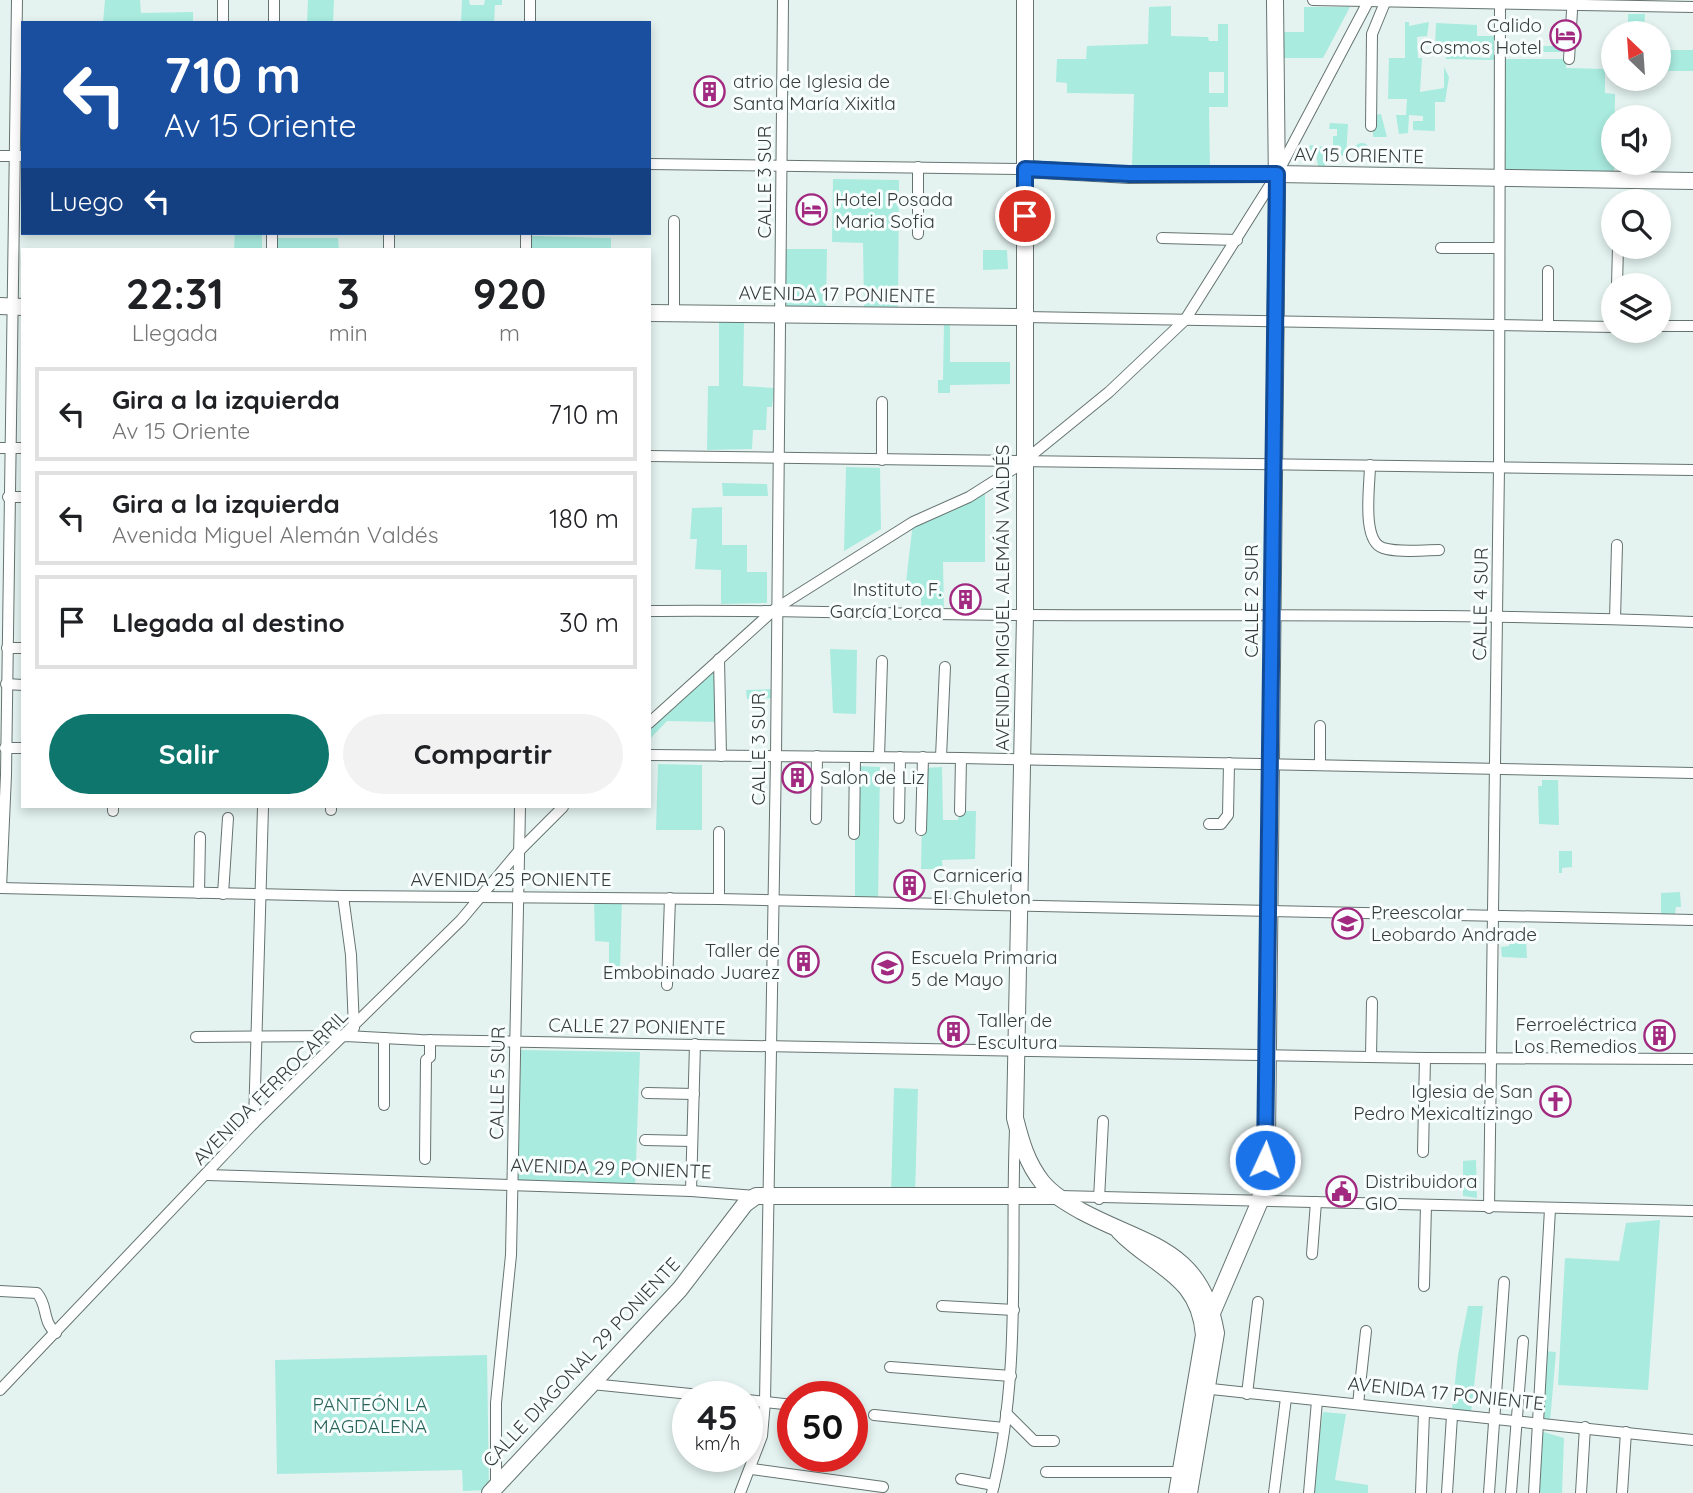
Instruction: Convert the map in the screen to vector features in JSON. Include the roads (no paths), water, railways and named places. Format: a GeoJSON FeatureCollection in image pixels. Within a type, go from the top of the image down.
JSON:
{"type":"FeatureCollection","features":[{"type":"Feature","properties":{"kind":"main road","name":"AVENIDA MIGUEL ALEMÁN VALDÉS"},"geometry":{"type":"LineString","coordinates":[[1015,1118],[1025,615],[1026,0]]}},
{"type":"Feature","properties":{"kind":"main road","name":"CALLE 2 SUR"},"geometry":{"type":"LineString","coordinates":[[1208,1319],[1260,1201],[1267,1139],[1277,174],[1276,0]]}},
{"type":"Feature","properties":{"kind":"main road","name":"AV 15 ORIENTE"},"geometry":{"type":"LineString","coordinates":[[1025,169],[1129,174],[1693,181]]}},
{"type":"Feature","properties":{"kind":"main road","name":"AVENIDA 17 PONIENTE"},"geometry":{"type":"LineString","coordinates":[[651,313],[1025,317]]}},
{"type":"Feature","properties":{"kind":"main road"},"geometry":{"type":"LineString","coordinates":[[1015,1118],[1025,1155],[1042,1182],[1056,1196],[1119,1231],[1139,1236],[1186,1267],[1198,1281],[1208,1319],[1189,1493]]}},
{"type":"Feature","properties":{"kind":"main road","name":"AVENIDA 29 PONIENTE"},"geometry":{"type":"LineString","coordinates":[[762,1195],[1056,1196]]}},
{"type":"Feature","properties":{"kind":"main road","name":"CALLE DIAGONAL 29 PONIENTE"},"geometry":{"type":"LineString","coordinates":[[493,1489],[680,1289],[745,1204],[762,1195]]}},
{"type":"Feature","properties":{"kind":"main road"},"geometry":{"type":"LineString","coordinates":[[1177,1493],[1202,1388]]}},
{"type":"Feature","properties":{"kind":"street"},"geometry":{"type":"LineString","coordinates":[[0,888],[6,684],[4,538],[8,497],[4,448],[19,156],[17,0]]}},
{"type":"Feature","properties":{"kind":"street"},"geometry":{"type":"LineString","coordinates":[[223,0],[223,21]]}},
{"type":"Feature","properties":{"kind":"street"},"geometry":{"type":"LineString","coordinates":[[274,0],[274,21]]}},
{"type":"Feature","properties":{"kind":"street"},"geometry":{"type":"LineString","coordinates":[[530,0],[530,21]]}},
{"type":"Feature","properties":{"kind":"street","name":"CALLE 3 SUR"},"geometry":{"type":"LineString","coordinates":[[763,1425],[762,1195],[769,1046],[776,756],[775,609],[781,315],[783,0]]}},
{"type":"Feature","properties":{"kind":"street"},"geometry":{"type":"LineString","coordinates":[[1313,0],[1500,1],[1693,7]]}},
{"type":"Feature","properties":{"kind":"street"},"geometry":{"type":"LineString","coordinates":[[1371,126],[1372,34],[1376,18],[1386,0]]}},
{"type":"Feature","properties":{"kind":"street"},"geometry":{"type":"LineString","coordinates":[[651,721],[775,609],[913,522],[969,498],[1024,462],[1109,392],[1185,320],[1277,174],[1369,1]]}},
{"type":"Feature","properties":{"kind":"street","name":"CALLE 4 SUR"},"geometry":{"type":"LineString","coordinates":[[1489,1208],[1499,467],[1497,248],[1500,178],[1500,1]]}},
{"type":"Feature","properties":{"kind":"street"},"geometry":{"type":"LineString","coordinates":[[1569,59],[1572,11]]}},
{"type":"Feature","properties":{"kind":"street"},"geometry":{"type":"LineString","coordinates":[[0,156],[19,156]]}},
{"type":"Feature","properties":{"kind":"street"},"geometry":{"type":"LineString","coordinates":[[651,164],[1025,169]]}},
{"type":"Feature","properties":{"kind":"street"},"geometry":{"type":"LineString","coordinates":[[918,167],[918,234]]}},
{"type":"Feature","properties":{"kind":"street"},"geometry":{"type":"LineString","coordinates":[[674,221],[674,313]]}},
{"type":"Feature","properties":{"kind":"street"},"geometry":{"type":"LineString","coordinates":[[1162,238],[1237,240]]}},
{"type":"Feature","properties":{"kind":"street"},"geometry":{"type":"LineString","coordinates":[[1441,248],[1497,248]]}},
{"type":"Feature","properties":{"kind":"street"},"geometry":{"type":"LineString","coordinates":[[1548,271],[1548,326]]}},
{"type":"Feature","properties":{"kind":"street"},"geometry":{"type":"LineString","coordinates":[[1025,317],[1601,327]]}},
{"type":"Feature","properties":{"kind":"street"},"geometry":{"type":"LineString","coordinates":[[1671,326],[1693,326]]}},
{"type":"Feature","properties":{"kind":"street"},"geometry":{"type":"LineString","coordinates":[[882,402],[883,460]]}},
{"type":"Feature","properties":{"kind":"street"},"geometry":{"type":"LineString","coordinates":[[651,456],[1693,470]]}},
{"type":"Feature","properties":{"kind":"street"},"geometry":{"type":"LineString","coordinates":[[1370,465],[1369,532],[1374,543],[1384,548],[1439,550]]}},
{"type":"Feature","properties":{"kind":"street"},"geometry":{"type":"LineString","coordinates":[[8,497],[21,497]]}},
{"type":"Feature","properties":{"kind":"street"},"geometry":{"type":"LineString","coordinates":[[1615,619],[1617,545]]}},
{"type":"Feature","properties":{"kind":"street"},"geometry":{"type":"LineString","coordinates":[[651,611],[775,609],[1025,615],[1272,613],[1693,622]]}},
{"type":"Feature","properties":{"kind":"street"},"geometry":{"type":"LineString","coordinates":[[6,648],[21,648]]}},
{"type":"Feature","properties":{"kind":"street"},"geometry":{"type":"LineString","coordinates":[[719,659],[721,756]]}},
{"type":"Feature","properties":{"kind":"street"},"geometry":{"type":"LineString","coordinates":[[880,757],[881,661]]}},
{"type":"Feature","properties":{"kind":"street"},"geometry":{"type":"LineString","coordinates":[[941,757],[945,667]]}},
{"type":"Feature","properties":{"kind":"street"},"geometry":{"type":"LineString","coordinates":[[6,684],[21,685]]}},
{"type":"Feature","properties":{"kind":"street"},"geometry":{"type":"LineString","coordinates":[[1320,726],[1320,764]]}},
{"type":"Feature","properties":{"kind":"street"},"geometry":{"type":"LineString","coordinates":[[4,742],[21,747]]}},
{"type":"Feature","properties":{"kind":"street"},"geometry":{"type":"LineString","coordinates":[[651,754],[1272,763],[1693,773]]}},
{"type":"Feature","properties":{"kind":"street"},"geometry":{"type":"LineString","coordinates":[[816,819],[817,757]]}},
{"type":"Feature","properties":{"kind":"street"},"geometry":{"type":"LineString","coordinates":[[854,834],[855,757]]}},
{"type":"Feature","properties":{"kind":"street"},"geometry":{"type":"LineString","coordinates":[[900,757],[900,818]]}},
{"type":"Feature","properties":{"kind":"street"},"geometry":{"type":"LineString","coordinates":[[921,830],[923,757]]}},
{"type":"Feature","properties":{"kind":"street"},"geometry":{"type":"LineString","coordinates":[[960,811],[961,758]]}},
{"type":"Feature","properties":{"kind":"street"},"geometry":{"type":"LineString","coordinates":[[1209,824],[1221,824],[1228,815],[1229,763]]}},
{"type":"Feature","properties":{"kind":"street"},"geometry":{"type":"LineString","coordinates":[[254,1123],[263,808]]}},
{"type":"Feature","properties":{"kind":"street","name":"CALLE 5 SUR"},"geometry":{"type":"LineString","coordinates":[[493,1489],[496,1403],[510,1255],[513,1186],[520,808]]}},
{"type":"Feature","properties":{"kind":"street","name":"AVENIDA FERROCARRIL"},"geometry":{"type":"LineString","coordinates":[[0,1390],[254,1123],[350,1032],[483,895],[518,852],[562,808]]}},
{"type":"Feature","properties":{"kind":"street"},"geometry":{"type":"LineString","coordinates":[[223,894],[228,818]]}},
{"type":"Feature","properties":{"kind":"street"},"geometry":{"type":"LineString","coordinates":[[719,832],[719,899]]}},
{"type":"Feature","properties":{"kind":"street"},"geometry":{"type":"LineString","coordinates":[[199,893],[200,837]]}},
{"type":"Feature","properties":{"kind":"street","name":"AVENIDA 25 PONIENTE"},"geometry":{"type":"LineString","coordinates":[[0,888],[261,895],[670,898],[1268,913],[1693,920]]}},
{"type":"Feature","properties":{"kind":"street"},"geometry":{"type":"LineString","coordinates":[[343,896],[351,955],[350,1032]]}},
{"type":"Feature","properties":{"kind":"street"},"geometry":{"type":"LineString","coordinates":[[667,985],[670,898]]}},
{"type":"Feature","properties":{"kind":"street"},"geometry":{"type":"LineString","coordinates":[[1371,1056],[1372,1002]]}},
{"type":"Feature","properties":{"kind":"street","name":"CALLE 27 PONIENTE"},"geometry":{"type":"LineString","coordinates":[[196,1037],[350,1032],[384,1038],[515,1042],[1425,1058],[1693,1059]]}},
{"type":"Feature","properties":{"kind":"street"},"geometry":{"type":"LineString","coordinates":[[384,1038],[384,1105]]}},
{"type":"Feature","properties":{"kind":"street"},"geometry":{"type":"LineString","coordinates":[[425,1159],[426,1060],[422,1056],[426,1040]]}},
{"type":"Feature","properties":{"kind":"street"},"geometry":{"type":"LineString","coordinates":[[691,1191],[695,1044]]}},
{"type":"Feature","properties":{"kind":"street"},"geometry":{"type":"LineString","coordinates":[[1423,1152],[1425,1058]]}},
{"type":"Feature","properties":{"kind":"street"},"geometry":{"type":"LineString","coordinates":[[647,1093],[694,1094]]}},
{"type":"Feature","properties":{"kind":"street","name":"AVENIDA MIGUEL ALEMÁN VALDÉS"},"geometry":{"type":"LineString","coordinates":[[993,1489],[1011,1376],[1015,1118]]}},
{"type":"Feature","properties":{"kind":"street"},"geometry":{"type":"LineString","coordinates":[[1099,1199],[1103,1121]]}},
{"type":"Feature","properties":{"kind":"street"},"geometry":{"type":"LineString","coordinates":[[645,1140],[692,1141]]}},
{"type":"Feature","properties":{"kind":"street","name":"AVENIDA 29 PONIENTE"},"geometry":{"type":"LineString","coordinates":[[207,1175],[762,1195]]}},
{"type":"Feature","properties":{"kind":"street"},"geometry":{"type":"LineString","coordinates":[[1056,1196],[1693,1211]]}},
{"type":"Feature","properties":{"kind":"street"},"geometry":{"type":"LineString","coordinates":[[1312,1254],[1316,1202]]}},
{"type":"Feature","properties":{"kind":"street"},"geometry":{"type":"LineString","coordinates":[[1424,1286],[1426,1205]]}},
{"type":"Feature","properties":{"kind":"street"},"geometry":{"type":"LineString","coordinates":[[1534,1493],[1550,1209]]}},
{"type":"Feature","properties":{"kind":"street"},"geometry":{"type":"LineString","coordinates":[[1489,1493],[1504,1282]]}},
{"type":"Feature","properties":{"kind":"street"},"geometry":{"type":"LineString","coordinates":[[0,1292],[37,1293],[42,1298],[46,1322],[56,1333]]}},
{"type":"Feature","properties":{"kind":"street"},"geometry":{"type":"LineString","coordinates":[[1247,1394],[1258,1302]]}},
{"type":"Feature","properties":{"kind":"street"},"geometry":{"type":"LineString","coordinates":[[942,1306],[1014,1310]]}},
{"type":"Feature","properties":{"kind":"street"},"geometry":{"type":"LineString","coordinates":[[1358,1404],[1366,1331]]}},
{"type":"Feature","properties":{"kind":"street"},"geometry":{"type":"LineString","coordinates":[[1511,1493],[1523,1341]]}},
{"type":"Feature","properties":{"kind":"street"},"geometry":{"type":"LineString","coordinates":[[890,1367],[1011,1376]]}},
{"type":"Feature","properties":{"kind":"street"},"geometry":{"type":"LineString","coordinates":[[592,1384],[672,1392]]}},
{"type":"Feature","properties":{"kind":"street","name":"AVENIDA 17 PONIENTE"},"geometry":{"type":"LineString","coordinates":[[1202,1388],[1693,1440]]}},
{"type":"Feature","properties":{"kind":"street"},"geometry":{"type":"LineString","coordinates":[[1274,1493],[1286,1398]]}},
{"type":"Feature","properties":{"kind":"street"},"geometry":{"type":"LineString","coordinates":[[1309,1493],[1317,1401]]}},
{"type":"Feature","properties":{"kind":"street"},"geometry":{"type":"LineString","coordinates":[[765,1402],[777,1403]]}},
{"type":"Feature","properties":{"kind":"street"},"geometry":{"type":"LineString","coordinates":[[1420,1493],[1424,1412]]}},
{"type":"Feature","properties":{"kind":"street"},"geometry":{"type":"LineString","coordinates":[[1006,1413],[1019,1429],[1034,1441],[1054,1441]]}},
{"type":"Feature","properties":{"kind":"street"},"geometry":{"type":"LineString","coordinates":[[874,1415],[1004,1428]]}},
{"type":"Feature","properties":{"kind":"street"},"geometry":{"type":"LineString","coordinates":[[1447,1493],[1452,1416]]}},
{"type":"Feature","properties":{"kind":"street"},"geometry":{"type":"LineString","coordinates":[[1581,1493],[1585,1427]]}},
{"type":"Feature","properties":{"kind":"street"},"geometry":{"type":"LineString","coordinates":[[1622,1493],[1626,1432]]}},
{"type":"Feature","properties":{"kind":"street"},"geometry":{"type":"LineString","coordinates":[[763,1471],[883,1487]]}},
{"type":"Feature","properties":{"kind":"street","name":"CALLE 3 SUR"},"geometry":{"type":"LineString","coordinates":[[740,1493],[750,1472]]}},
{"type":"Feature","properties":{"kind":"street"},"geometry":{"type":"LineString","coordinates":[[1045,1472],[1182,1472]]}},
{"type":"Feature","properties":{"kind":"street"},"geometry":{"type":"LineString","coordinates":[[961,1479],[993,1489]]}},
{"type":"Feature","properties":{"kind":"place","name":"Calido Cosmos Hotel"},"geometry":{"type":"Point","coordinates":[1565,36]}},
{"type":"Feature","properties":{"kind":"place","name":"atrio de Iglesia de Santa María Xixitla"},"geometry":{"type":"Point","coordinates":[710,92]}},
{"type":"Feature","properties":{"kind":"place","name":"Hotel Posada Maria Sofia"},"geometry":{"type":"Point","coordinates":[812,210]}},
{"type":"Feature","properties":{"kind":"place","name":"Instituto F. García Lorca"},"geometry":{"type":"Point","coordinates":[965,600]}},
{"type":"Feature","properties":{"kind":"place","name":"Salon de Liz"},"geometry":{"type":"Point","coordinates":[797,777]}},
{"type":"Feature","properties":{"kind":"place","name":"Carniceria El Chuleton"},"geometry":{"type":"Point","coordinates":[910,886]}},
{"type":"Feature","properties":{"kind":"place","name":"Preescolar Leobardo Andrade"},"geometry":{"type":"Point","coordinates":[1348,923]}},
{"type":"Feature","properties":{"kind":"place","name":"Taller de Embobinado Juarez"},"geometry":{"type":"Point","coordinates":[803,961]}},
{"type":"Feature","properties":{"kind":"place","name":"Escuela Primaria 5 de Mayo"},"geometry":{"type":"Point","coordinates":[888,968]}},
{"type":"Feature","properties":{"kind":"place","name":"Taller de Escultura"},"geometry":{"type":"Point","coordinates":[954,1031]}},
{"type":"Feature","properties":{"kind":"place","name":"Ferroeléctrica Los Remedios"},"geometry":{"type":"Point","coordinates":[1660,1035]}},
{"type":"Feature","properties":{"kind":"place","name":"Iglesia de San Pedro Mexicaltizingo"},"geometry":{"type":"Point","coordinates":[1556,1102]}},
{"type":"Feature","properties":{"kind":"place","name":"Distribuidora GIO"},"geometry":{"type":"Point","coordinates":[1342,1192]}},
{"type":"Feature","properties":{"kind":"park label","name":"PANTEÓN LA MAGDALENA"},"geometry":{"type":"Point","coordinates":[370,1415]}}]}
